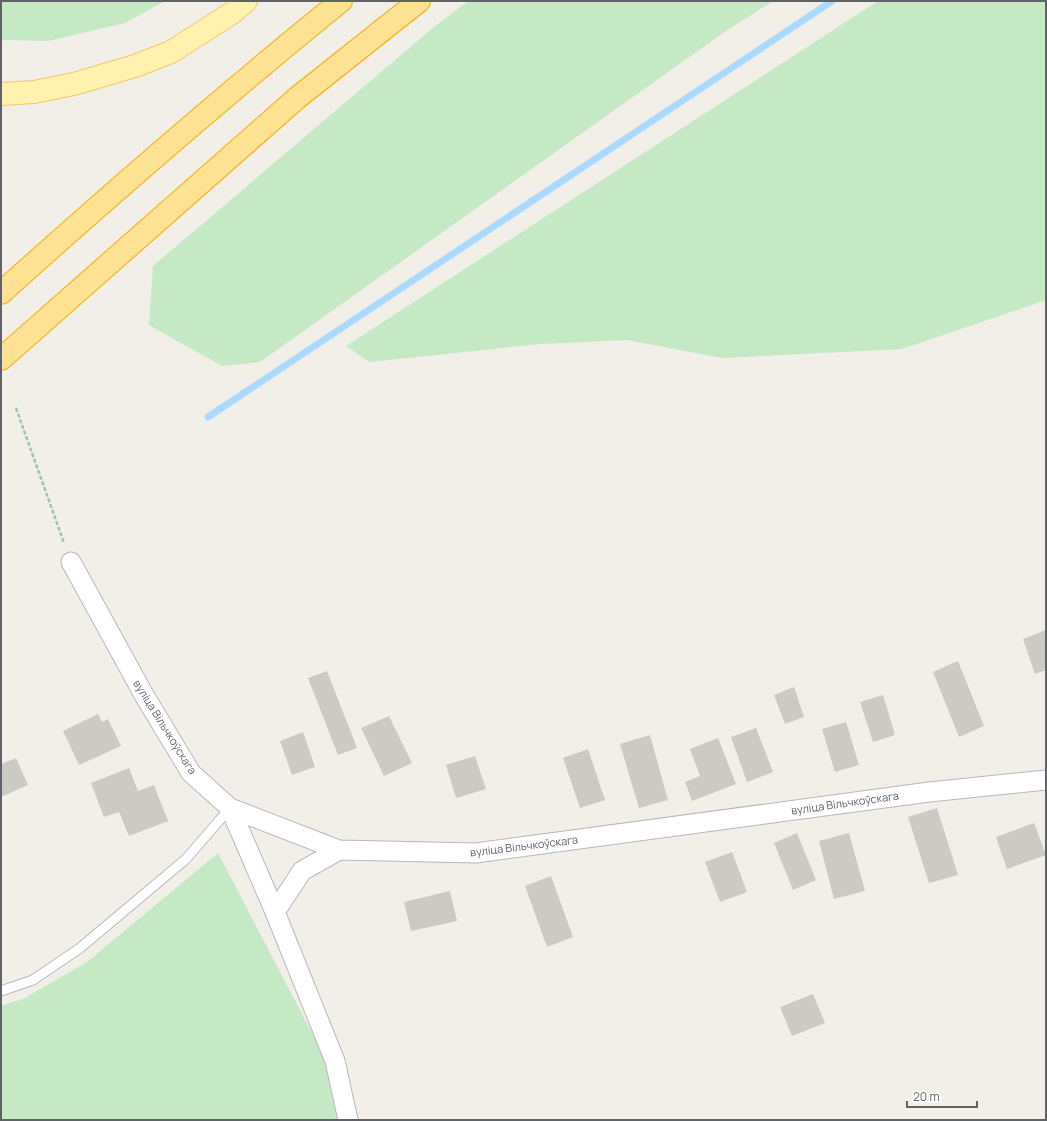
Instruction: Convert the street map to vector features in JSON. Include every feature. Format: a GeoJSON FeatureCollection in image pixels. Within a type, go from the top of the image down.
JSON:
{"type":"FeatureCollection","features":[{"type":"Feature","properties":{"kind":"highway"},"geometry":{"type":"LineString","coordinates":[[1,292],[258,69],[341,1]]}},
{"type":"Feature","properties":{"kind":"highway"},"geometry":{"type":"LineString","coordinates":[[1,359],[297,98],[419,1]]}},
{"type":"Feature","properties":{"kind":"main road"},"geometry":{"type":"LineString","coordinates":[[1,94],[34,92],[74,84],[136,66],[171,52],[232,13],[246,1]]}},
{"type":"Feature","properties":{"kind":"street","name":"вуліца Вільчкоўскага"},"geometry":{"type":"LineString","coordinates":[[71,562],[144,695],[191,773],[230,808],[339,850],[476,853],[929,792],[1046,780]]}},
{"type":"Feature","properties":{"kind":"street"},"geometry":{"type":"LineString","coordinates":[[230,808],[275,912],[335,1061],[348,1120]]}},
{"type":"Feature","properties":{"kind":"street"},"geometry":{"type":"LineString","coordinates":[[275,912],[302,871],[339,850]]}},
{"type":"Feature","properties":{"kind":"lane"},"geometry":{"type":"LineString","coordinates":[[1,991],[33,980],[80,948],[186,859],[230,808]]}},
{"type":"Feature","properties":{"kind":"path"},"geometry":{"type":"LineString","coordinates":[[16,408],[71,562]]}},
{"type":"Feature","properties":{"kind":"green space"},"geometry":{"type":"Polygon","coordinates":[[[1,1],[165,1],[125,23],[48,41],[1,40],[1,1]]]}},
{"type":"Feature","properties":{"kind":"green space"},"geometry":{"type":"Polygon","coordinates":[[[468,1],[773,1],[723,33],[260,362],[222,366],[149,325],[153,266],[434,27],[468,1]]]}},
{"type":"Feature","properties":{"kind":"green space"},"geometry":{"type":"Polygon","coordinates":[[[878,1],[1046,1],[1046,300],[902,349],[722,358],[627,340],[540,344],[369,362],[346,346],[878,1]]]}},
{"type":"Feature","properties":{"kind":"green space"},"geometry":{"type":"Polygon","coordinates":[[[218,853],[326,1060],[339,1120],[1,1120],[1,1006],[23,999],[87,962],[218,853]]]}},
{"type":"Feature","properties":{"kind":"building"},"geometry":{"type":"Polygon","coordinates":[[[1046,630],[1046,670],[1035,674],[1023,639],[1046,630]]]}},
{"type":"Feature","properties":{"kind":"building"},"geometry":{"type":"Polygon","coordinates":[[[958,661],[984,726],[959,737],[933,672],[958,661]]]}},
{"type":"Feature","properties":{"kind":"building"},"geometry":{"type":"Polygon","coordinates":[[[327,671],[357,748],[338,755],[308,678],[327,671]]]}},
{"type":"Feature","properties":{"kind":"building"},"geometry":{"type":"Polygon","coordinates":[[[794,687],[804,717],[785,724],[774,695],[794,687]]]}},
{"type":"Feature","properties":{"kind":"building"},"geometry":{"type":"Polygon","coordinates":[[[883,695],[895,735],[873,742],[860,702],[883,695]]]}},
{"type":"Feature","properties":{"kind":"building"},"geometry":{"type":"Polygon","coordinates":[[[98,714],[102,722],[108,719],[121,746],[79,765],[63,731],[98,714]]]}},
{"type":"Feature","properties":{"kind":"building"},"geometry":{"type":"Polygon","coordinates":[[[389,716],[412,763],[384,776],[361,728],[389,716]]]}},
{"type":"Feature","properties":{"kind":"building"},"geometry":{"type":"Polygon","coordinates":[[[846,722],[859,765],[835,772],[822,729],[846,722]]]}},
{"type":"Feature","properties":{"kind":"building"},"geometry":{"type":"Polygon","coordinates":[[[756,728],[773,772],[747,782],[731,737],[756,728]]]}},
{"type":"Feature","properties":{"kind":"building"},"geometry":{"type":"Polygon","coordinates":[[[303,732],[315,767],[292,775],[280,741],[303,732]]]}},
{"type":"Feature","properties":{"kind":"building"},"geometry":{"type":"Polygon","coordinates":[[[650,735],[668,800],[639,808],[620,744],[650,735]]]}},
{"type":"Feature","properties":{"kind":"building"},"geometry":{"type":"Polygon","coordinates":[[[718,738],[736,784],[692,801],[685,782],[700,776],[690,749],[718,738]]]}},
{"type":"Feature","properties":{"kind":"building"},"geometry":{"type":"Polygon","coordinates":[[[588,749],[605,800],[580,808],[563,758],[588,749]]]}},
{"type":"Feature","properties":{"kind":"building"},"geometry":{"type":"Polygon","coordinates":[[[475,756],[486,789],[456,798],[446,765],[475,756]]]}},
{"type":"Feature","properties":{"kind":"building"},"geometry":{"type":"Polygon","coordinates":[[[16,758],[28,785],[1,797],[1,764],[16,758]]]}},
{"type":"Feature","properties":{"kind":"building"},"geometry":{"type":"Polygon","coordinates":[[[129,768],[138,791],[154,785],[168,821],[129,836],[119,812],[104,817],[91,783],[129,768]]]}},
{"type":"Feature","properties":{"kind":"building"},"geometry":{"type":"Polygon","coordinates":[[[937,808],[958,875],[929,883],[908,817],[937,808]]]}},
{"type":"Feature","properties":{"kind":"building"},"geometry":{"type":"Polygon","coordinates":[[[1034,823],[1046,855],[1007,869],[996,837],[1034,823]]]}},
{"type":"Feature","properties":{"kind":"building"},"geometry":{"type":"Polygon","coordinates":[[[797,833],[816,880],[793,890],[774,843],[797,833]]]}},
{"type":"Feature","properties":{"kind":"building"},"geometry":{"type":"Polygon","coordinates":[[[849,833],[865,891],[834,899],[819,841],[849,833]]]}},
{"type":"Feature","properties":{"kind":"building"},"geometry":{"type":"Polygon","coordinates":[[[732,852],[747,892],[720,902],[705,862],[732,852]]]}},
{"type":"Feature","properties":{"kind":"building"},"geometry":{"type":"Polygon","coordinates":[[[551,876],[573,937],[547,947],[525,886],[551,876]]]}},
{"type":"Feature","properties":{"kind":"building"},"geometry":{"type":"Polygon","coordinates":[[[450,891],[457,921],[411,931],[404,902],[450,891]]]}},
{"type":"Feature","properties":{"kind":"building"},"geometry":{"type":"Polygon","coordinates":[[[813,994],[825,1023],[792,1036],[780,1007],[813,994]]]}},
{"type":"Feature","properties":{"kind":"waterway"},"geometry":{"type":"LineString","coordinates":[[208,417],[832,1]]}}]}
